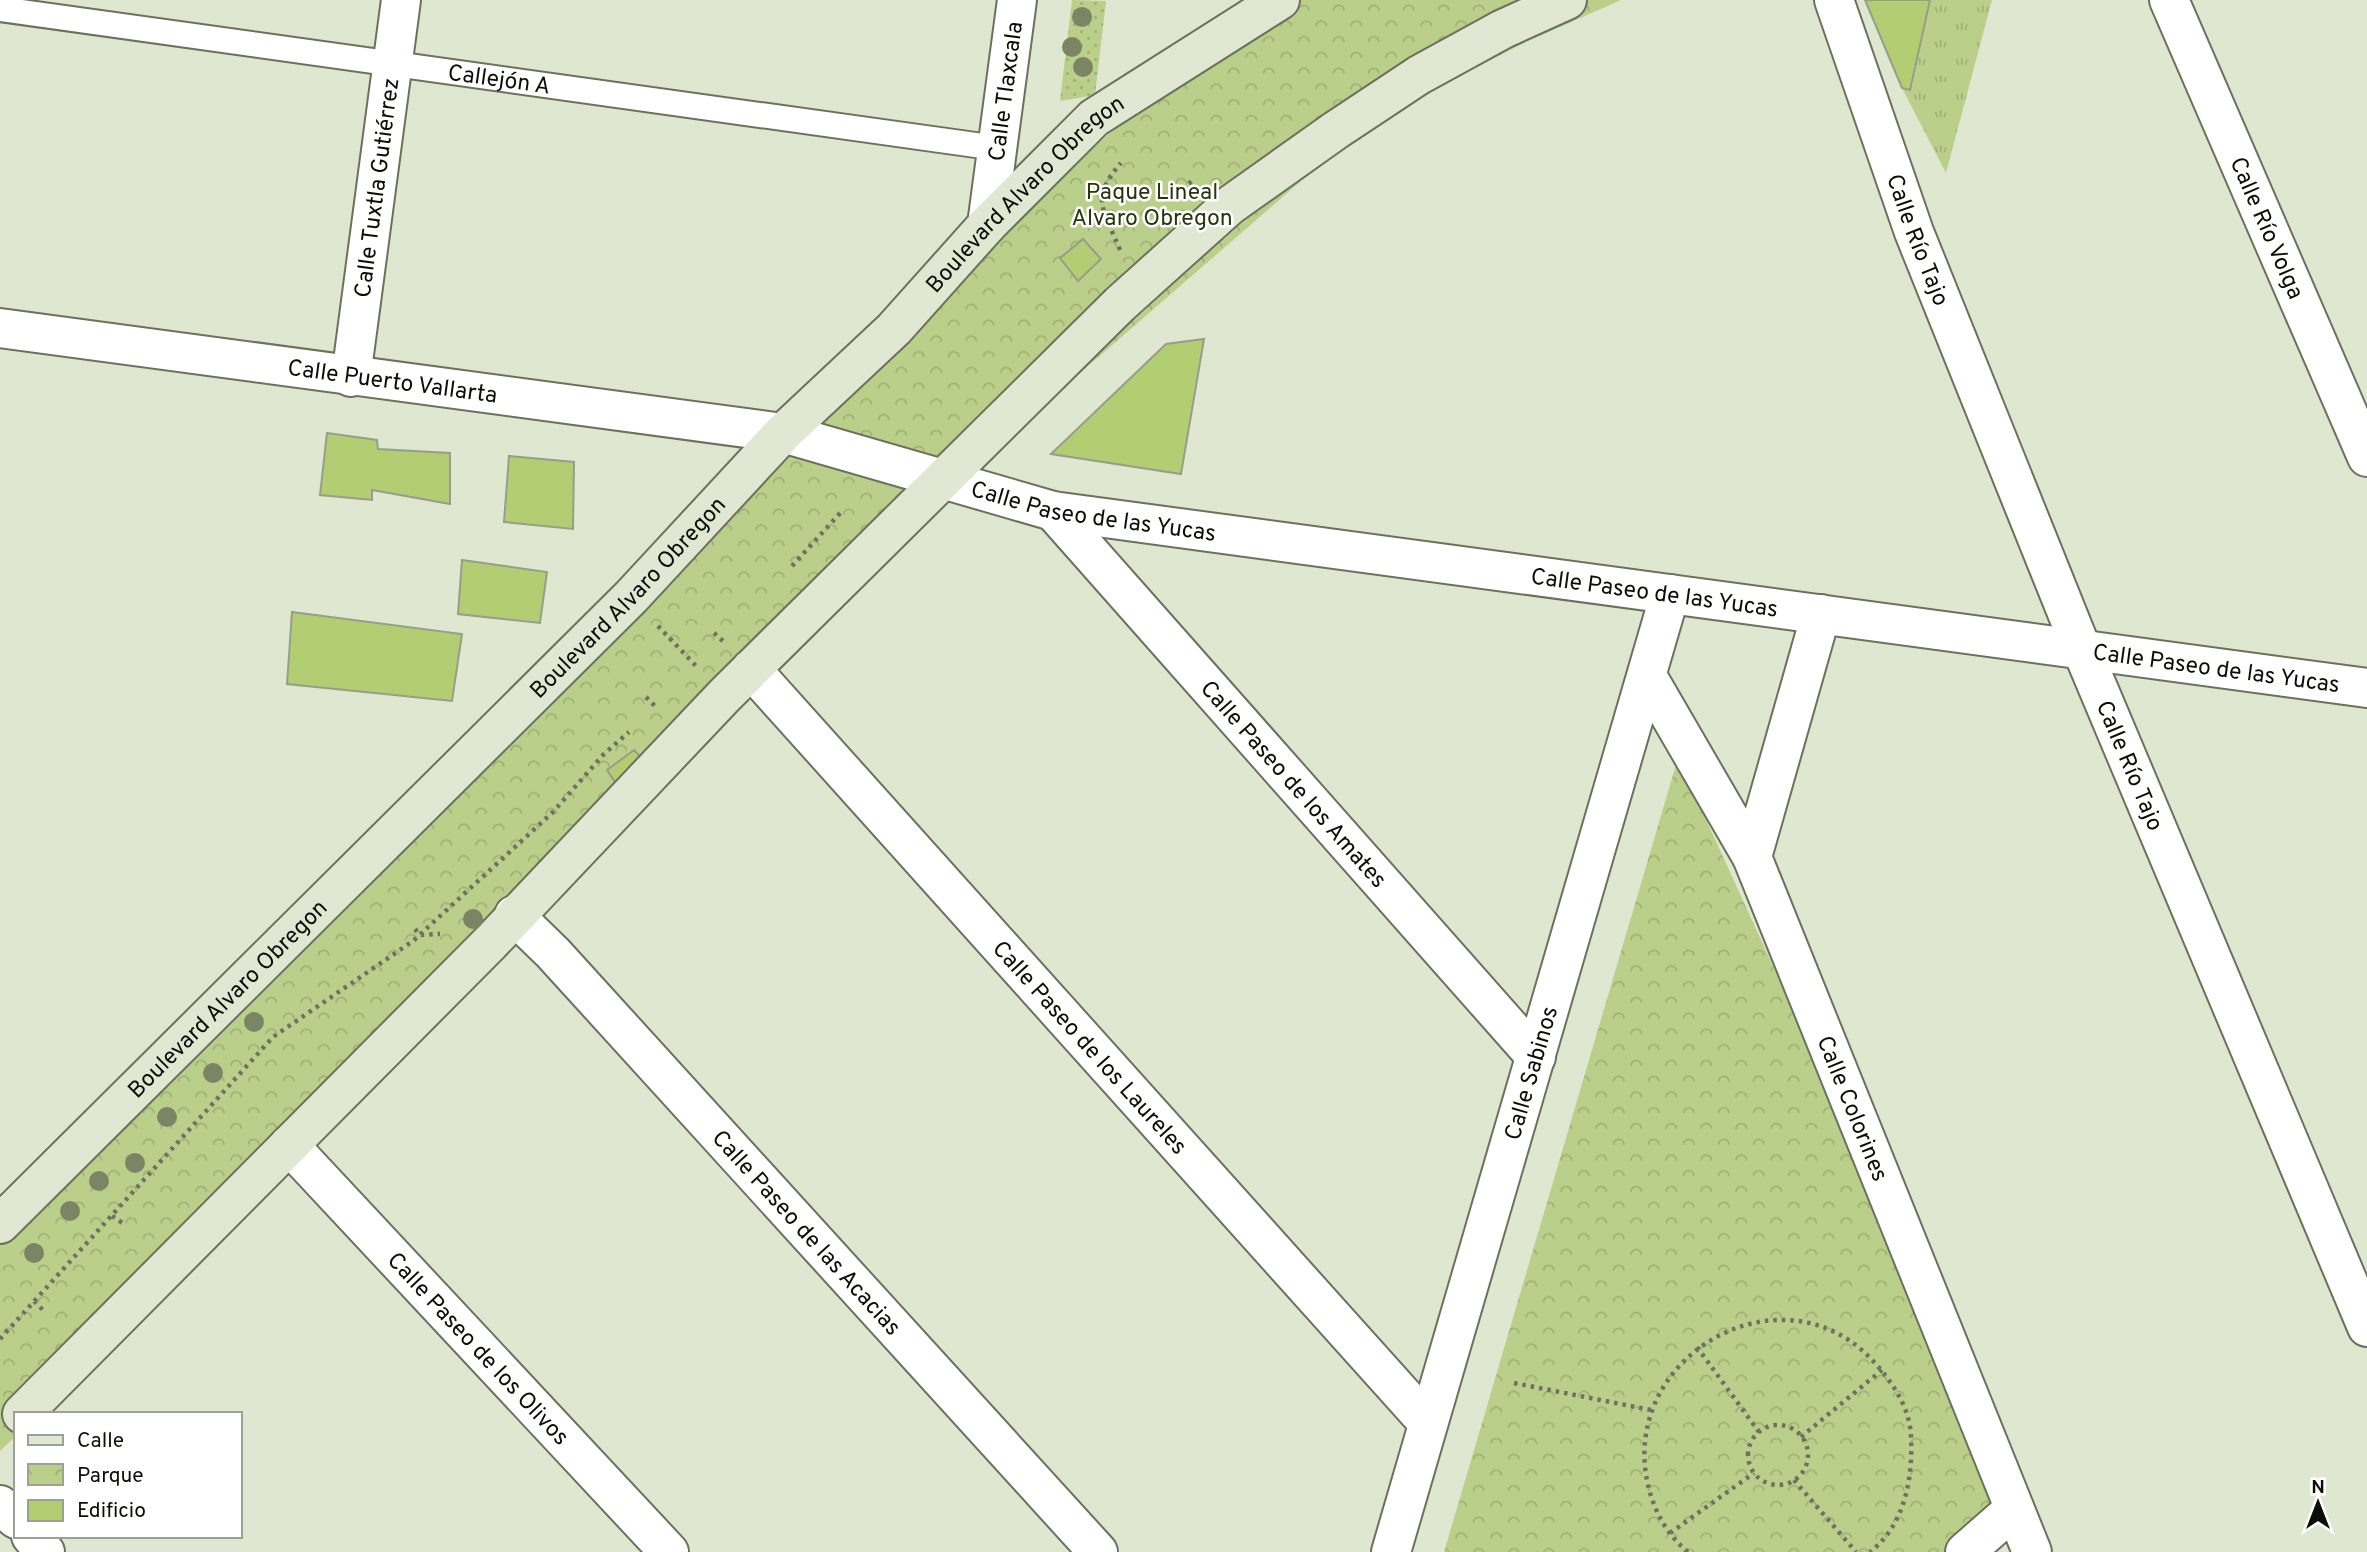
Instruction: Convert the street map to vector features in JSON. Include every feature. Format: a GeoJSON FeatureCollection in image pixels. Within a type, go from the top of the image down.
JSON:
{"type":"FeatureCollection","features":[{"type":"Feature","properties":{"kind":"main road","name":"Boulevard Alvaro Obregon"},"geometry":{"type":"LineString","coordinates":[[0,1224],[631,597],[783,433],[894,329],[987,226],[1094,118],[1280,0]]}},
{"type":"Feature","properties":{"kind":"main road"},"geometry":{"type":"LineString","coordinates":[[24,1412],[289,1145],[751,669],[946,480],[1120,304],[1229,206],[1419,75],[1503,29],[1567,0]]}},
{"type":"Feature","properties":{"kind":"main road"},"geometry":{"type":"LineString","coordinates":[[0,1437],[14,1423]]}},
{"type":"Feature","properties":{"kind":"street","name":"Calle Tuxtla Gutiérrez"},"geometry":{"type":"LineString","coordinates":[[351,377],[401,0]]}},
{"type":"Feature","properties":{"kind":"street","name":"Calle Tlaxcala"},"geometry":{"type":"LineString","coordinates":[[987,226],[1017,0]]}},
{"type":"Feature","properties":{"kind":"street","name":"Calle Río Tajo"},"geometry":{"type":"LineString","coordinates":[[1834,0],[1914,232],[2082,650],[2367,1327]]}},
{"type":"Feature","properties":{"kind":"street","name":"Calle Río Volga"},"geometry":{"type":"LineString","coordinates":[[2169,0],[2367,457]]}},
{"type":"Feature","properties":{"kind":"street","name":"Calle Puerto Vallarta"},"geometry":{"type":"LineString","coordinates":[[0,328],[783,433],[946,480]]}},
{"type":"Feature","properties":{"kind":"street","name":"Calle Paseo de las Yucas"},"geometry":{"type":"LineString","coordinates":[[946,480],[1054,511],[2367,688]]}},
{"type":"Feature","properties":{"kind":"street","name":"Calle Paseo de los Amates"},"geometry":{"type":"LineString","coordinates":[[1054,511],[1536,1057]]}},
{"type":"Feature","properties":{"kind":"street","name":"Calle Sabinos"},"geometry":{"type":"LineString","coordinates":[[1391,1552],[1670,594]]}},
{"type":"Feature","properties":{"kind":"street"},"geometry":{"type":"LineString","coordinates":[[1752,857],[1821,614]]}},
{"type":"Feature","properties":{"kind":"street","name":"Calle Paseo de los Laureles"},"geometry":{"type":"LineString","coordinates":[[751,669],[1428,1423]]}},
{"type":"Feature","properties":{"kind":"street","name":"Calle Colorines"},"geometry":{"type":"LineString","coordinates":[[1647,676],[1752,857],[2032,1552]]}},
{"type":"Feature","properties":{"kind":"street","name":"Calle Paseo de las Acacias"},"geometry":{"type":"LineString","coordinates":[[514,915],[553,953],[1098,1552]]}},
{"type":"Feature","properties":{"kind":"street","name":"Calle Paseo de los Olivos"},"geometry":{"type":"LineString","coordinates":[[289,1145],[669,1552]]}},
{"type":"Feature","properties":{"kind":"street"},"geometry":{"type":"LineString","coordinates":[[0,1504],[14,1517]]}},
{"type":"Feature","properties":{"kind":"street"},"geometry":{"type":"LineString","coordinates":[[1965,1552],[2014,1509]]}},
{"type":"Feature","properties":{"kind":"street"},"geometry":{"type":"LineString","coordinates":[[34,1538],[46,1552]]}},
{"type":"Feature","properties":{"kind":"lane","name":"Callejón A"},"geometry":{"type":"LineString","coordinates":[[0,9],[997,148]]}},
{"type":"Feature","properties":{"kind":"path"},"geometry":{"type":"LineString","coordinates":[[1120,250],[1100,201],[1105,182],[1121,163]]}},
{"type":"Feature","properties":{"kind":"path"},"geometry":{"type":"LineString","coordinates":[[789,570],[843,510]]}},
{"type":"Feature","properties":{"kind":"path"},"geometry":{"type":"LineString","coordinates":[[631,597],[700,667],[691,676]]}},
{"type":"Feature","properties":{"kind":"path"},"geometry":{"type":"LineString","coordinates":[[714,633],[724,642]]}},
{"type":"Feature","properties":{"kind":"path"},"geometry":{"type":"LineString","coordinates":[[716,650],[731,635]]}},
{"type":"Feature","properties":{"kind":"path"},"geometry":{"type":"LineString","coordinates":[[646,697],[657,708]]}},
{"type":"Feature","properties":{"kind":"path"},"geometry":{"type":"LineString","coordinates":[[649,715],[667,699]]}},
{"type":"Feature","properties":{"kind":"path"},"geometry":{"type":"LineString","coordinates":[[0,1339],[273,1037],[420,935],[553,813],[604,754],[631,731]]}},
{"type":"Feature","properties":{"kind":"path"},"geometry":{"type":"LineString","coordinates":[[415,929],[420,935]]}},
{"type":"Feature","properties":{"kind":"path"},"geometry":{"type":"LineString","coordinates":[[112,1216],[124,1224]]}},
{"type":"Feature","properties":{"kind":"path"},"geometry":{"type":"LineString","coordinates":[[34,1301],[46,1313]]}},
{"type":"Feature","properties":{"kind":"path"},"geometry":{"type":"LineString","coordinates":[[1688,1552],[1670,1534],[1653,1505],[1643,1462],[1651,1410],[1666,1379],[1697,1347],[1737,1326],[1781,1319],[1825,1328],[1864,1350],[1894,1384],[1910,1426],[1912,1470],[1900,1513],[1870,1552]]}},
{"type":"Feature","properties":{"kind":"path"},"geometry":{"type":"LineString","coordinates":[[1697,1347],[1759,1432]]}},
{"type":"Feature","properties":{"kind":"path"},"geometry":{"type":"LineString","coordinates":[[1801,1437],[1882,1370]]}},
{"type":"Feature","properties":{"kind":"path"},"geometry":{"type":"LineString","coordinates":[[1514,1383],[1651,1410]]}},
{"type":"Feature","properties":{"kind":"path"},"geometry":{"type":"LineString","coordinates":[[1786,1426],[1801,1437],[1806,1446],[1806,1465],[1794,1480],[1777,1485],[1768,1484],[1754,1473],[1748,1456],[1753,1438],[1759,1432],[1768,1427],[1786,1426]]}},
{"type":"Feature","properties":{"kind":"path"},"geometry":{"type":"LineString","coordinates":[[1670,1534],[1754,1473]]}},
{"type":"Feature","properties":{"kind":"path"},"geometry":{"type":"LineString","coordinates":[[1794,1480],[1856,1552]]}},
{"type":"Feature","properties":{"kind":"green space"},"geometry":{"type":"Polygon","coordinates":[[[1072,0],[1106,1],[1095,95],[1060,101],[1072,0]]]}},
{"type":"Feature","properties":{"kind":"green space","name":"Paque Lineal Alvaro Obregon"},"geometry":{"type":"Polygon","coordinates":[[[1286,0],[1621,0],[1526,42],[1418,97],[1309,174],[1049,400],[972,479],[18,1412],[14,1412],[14,1438],[0,1451],[0,1240],[891,355],[1075,163],[1198,58],[1286,0]]]}},
{"type":"Feature","properties":{"kind":"green space"},"geometry":{"type":"Polygon","coordinates":[[[1925,0],[1992,0],[1946,173],[1902,88],[1925,0]]]}},
{"type":"Feature","properties":{"kind":"green space"},"geometry":{"type":"Polygon","coordinates":[[[1678,758],[2024,1516],[1984,1552],[1444,1552],[1678,758]]]}},
{"type":"Feature","properties":{"kind":"building"},"geometry":{"type":"Polygon","coordinates":[[[1865,0],[1930,0],[1910,90],[1902,88],[1865,0]]]}},
{"type":"Feature","properties":{"kind":"building"},"geometry":{"type":"Polygon","coordinates":[[[1083,239],[1101,259],[1078,281],[1060,258],[1083,239]]]}},
{"type":"Feature","properties":{"kind":"building"},"geometry":{"type":"Polygon","coordinates":[[[1204,339],[1181,474],[1051,454],[1166,344],[1204,339]]]}},
{"type":"Feature","properties":{"kind":"building"},"geometry":{"type":"Polygon","coordinates":[[[327,433],[377,440],[378,449],[450,453],[450,504],[372,490],[372,500],[320,495],[327,433]]]}},
{"type":"Feature","properties":{"kind":"building"},"geometry":{"type":"Polygon","coordinates":[[[509,456],[574,462],[573,529],[504,522],[509,456]]]}},
{"type":"Feature","properties":{"kind":"building"},"geometry":{"type":"Polygon","coordinates":[[[462,560],[547,572],[540,623],[458,614],[462,560]]]}},
{"type":"Feature","properties":{"kind":"building"},"geometry":{"type":"Polygon","coordinates":[[[292,612],[462,634],[452,701],[287,684],[292,612]]]}},
{"type":"Feature","properties":{"kind":"building"},"geometry":{"type":"Polygon","coordinates":[[[634,750],[652,770],[622,793],[607,770],[634,750]]]}}]}
